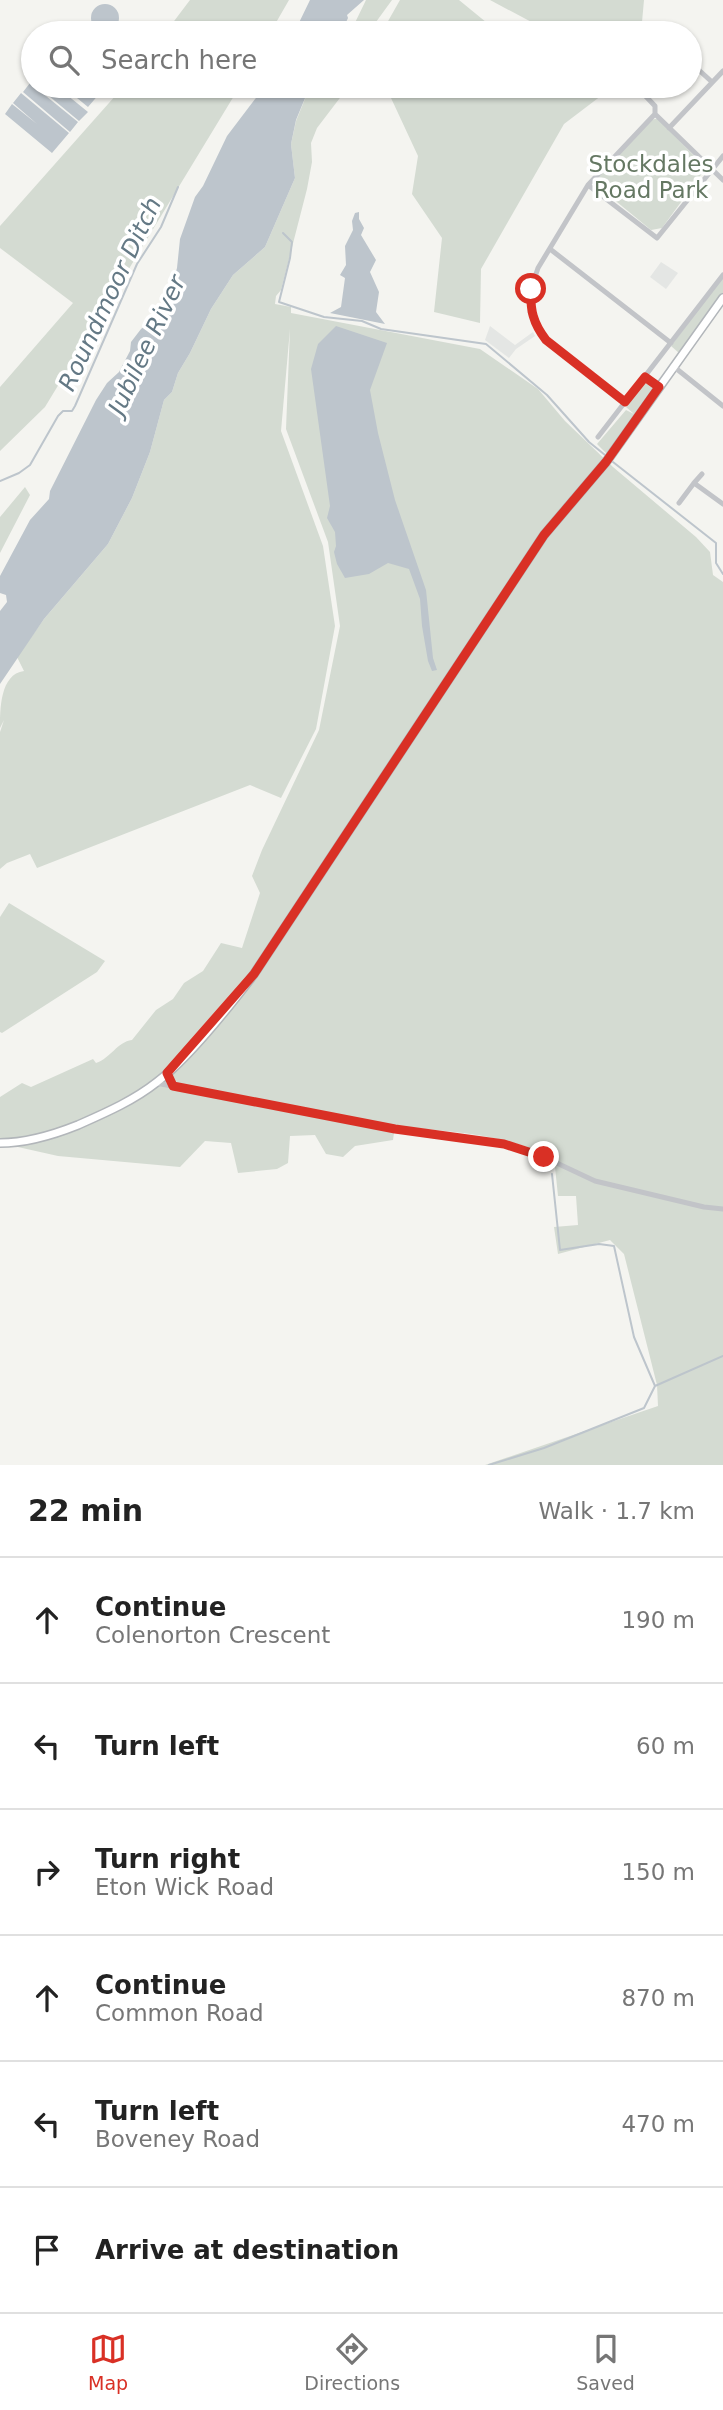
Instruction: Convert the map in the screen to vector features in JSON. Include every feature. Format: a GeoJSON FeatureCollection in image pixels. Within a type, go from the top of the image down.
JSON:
{"type":"FeatureCollection","features":[{"type":"Feature","properties":{"kind":"main road"},"geometry":{"type":"LineString","coordinates":[[0,1143],[25,1141],[66,1129],[127,1102],[156,1083],[254,974],[544,535],[606,462],[723,298]]}},
{"type":"Feature","properties":{"kind":"street"},"geometry":{"type":"LineString","coordinates":[[702,93],[723,71]]}},
{"type":"Feature","properties":{"kind":"street"},"geometry":{"type":"LineString","coordinates":[[702,73],[712,82]]}},
{"type":"Feature","properties":{"kind":"street"},"geometry":{"type":"LineString","coordinates":[[646,98],[654,106],[655,114],[723,180]]}},
{"type":"Feature","properties":{"kind":"street"},"geometry":{"type":"LineString","coordinates":[[669,128],[697,98]]}},
{"type":"Feature","properties":{"kind":"street"},"geometry":{"type":"LineString","coordinates":[[623,400],[546,340],[530,312],[531,289],[538,268],[588,185],[655,114]]}},
{"type":"Feature","properties":{"kind":"street"},"geometry":{"type":"LineString","coordinates":[[588,185],[657,238],[723,156]]}},
{"type":"Feature","properties":{"kind":"street"},"geometry":{"type":"LineString","coordinates":[[550,249],[671,343]]}},
{"type":"Feature","properties":{"kind":"street"},"geometry":{"type":"LineString","coordinates":[[598,437],[623,400],[645,377],[723,275]]}},
{"type":"Feature","properties":{"kind":"street"},"geometry":{"type":"LineString","coordinates":[[673,366],[723,406]]}},
{"type":"Feature","properties":{"kind":"street"},"geometry":{"type":"LineString","coordinates":[[645,377],[659,387]]}},
{"type":"Feature","properties":{"kind":"street"},"geometry":{"type":"LineString","coordinates":[[679,503],[702,474]]}},
{"type":"Feature","properties":{"kind":"street"},"geometry":{"type":"LineString","coordinates":[[694,483],[723,504]]}},
{"type":"Feature","properties":{"kind":"street"},"geometry":{"type":"LineString","coordinates":[[167,1073],[173,1086]]}},
{"type":"Feature","properties":{"kind":"street"},"geometry":{"type":"LineString","coordinates":[[156,1083],[395,1129],[504,1144],[544,1157],[595,1181],[704,1207],[723,1209]]}},
{"type":"Feature","properties":{"kind":"shaded area"},"geometry":{"type":"Polygon","coordinates":[[[661,262],[678,273],[666,289],[650,277],[661,262]]]}},
{"type":"Feature","properties":{"kind":"shaded area"},"geometry":{"type":"Polygon","coordinates":[[[490,326],[515,345],[533,332],[535,336],[516,349],[509,358],[485,340],[490,326]]]}},
{"type":"Feature","properties":{"kind":"green space"},"geometry":{"type":"Polygon","coordinates":[[[190,0],[289,0],[277,21],[174,21],[190,0]]]}},
{"type":"Feature","properties":{"kind":"green space"},"geometry":{"type":"Polygon","coordinates":[[[366,0],[392,0],[377,21],[356,21],[366,0]]]}},
{"type":"Feature","properties":{"kind":"green space"},"geometry":{"type":"Polygon","coordinates":[[[400,0],[459,0],[485,21],[388,21],[400,0]]]}},
{"type":"Feature","properties":{"kind":"green space"},"geometry":{"type":"Polygon","coordinates":[[[490,0],[644,0],[642,21],[529,21],[490,0]]]}},
{"type":"Feature","properties":{"kind":"green space"},"geometry":{"type":"Polygon","coordinates":[[[113,98],[233,98],[45,407],[0,451],[0,387],[73,303],[0,248],[0,226],[113,98]]]}},
{"type":"Feature","properties":{"kind":"green space"},"geometry":{"type":"Polygon","coordinates":[[[305,98],[340,98],[317,128],[311,143],[312,162],[307,189],[275,304],[291,307],[291,313],[480,349],[538,389],[565,421],[613,467],[696,537],[710,552],[713,575],[723,582],[723,1465],[485,1465],[658,1406],[657,1385],[624,1254],[610,1240],[558,1254],[554,1227],[578,1225],[576,1196],[558,1196],[555,1167],[558,1161],[539,1152],[479,1135],[395,1126],[393,1140],[355,1146],[343,1157],[326,1154],[315,1135],[290,1136],[288,1163],[277,1169],[238,1173],[231,1143],[205,1141],[180,1167],[58,1156],[0,1143],[0,1097],[22,1083],[31,1087],[93,1059],[96,1063],[101,1061],[122,1044],[132,1040],[156,1010],[173,999],[184,983],[203,971],[221,943],[242,948],[260,893],[252,876],[319,730],[340,626],[328,542],[286,429],[290,329],[281,431],[323,546],[335,626],[316,729],[281,798],[250,785],[37,868],[30,854],[7,863],[0,869],[0,732],[4,720],[0,728],[0,712],[3,694],[10,679],[24,671],[17,657],[44,619],[108,544],[132,498],[150,452],[164,400],[172,392],[178,373],[211,309],[233,275],[265,247],[295,178],[291,144],[305,98]]]}},
{"type":"Feature","properties":{"kind":"green space"},"geometry":{"type":"Polygon","coordinates":[[[391,98],[598,98],[564,124],[481,269],[480,323],[434,312],[442,238],[412,194],[418,156],[391,98]]]}},
{"type":"Feature","properties":{"kind":"green space","name":"Stockdales Road Park"},"geometry":{"type":"Polygon","coordinates":[[[658,119],[706,168],[662,228],[651,230],[595,184],[595,181],[651,120],[658,119]]]}},
{"type":"Feature","properties":{"kind":"green space"},"geometry":{"type":"Polygon","coordinates":[[[723,277],[723,295],[679,353],[671,346],[723,277]]]}},
{"type":"Feature","properties":{"kind":"green space"},"geometry":{"type":"Polygon","coordinates":[[[646,380],[652,384],[652,390],[608,455],[597,444],[626,410],[634,414],[626,407],[646,380]]]}},
{"type":"Feature","properties":{"kind":"green space"},"geometry":{"type":"Polygon","coordinates":[[[25,487],[30,495],[0,553],[0,517],[25,487]]]}},
{"type":"Feature","properties":{"kind":"green space"},"geometry":{"type":"Polygon","coordinates":[[[9,903],[105,961],[97,972],[2,1033],[0,917],[9,903]]]}},
{"type":"Feature","properties":{"kind":"water"},"geometry":{"type":"Polygon","coordinates":[[[310,0],[364,0],[347,15],[347,21],[300,21],[310,0]]]}},
{"type":"Feature","properties":{"kind":"water"},"geometry":{"type":"Polygon","coordinates":[[[99,5],[111,5],[118,12],[118,21],[92,21],[92,12],[99,5]]]}},
{"type":"Feature","properties":{"kind":"water"},"geometry":{"type":"Polygon","coordinates":[[[21,93],[21,98],[27,98],[69,133],[52,153],[5,114],[12,104],[37,124],[13,103],[21,93]]]}},
{"type":"Feature","properties":{"kind":"water"},"geometry":{"type":"Polygon","coordinates":[[[30,98],[48,98],[78,122],[70,132],[30,98]]]}},
{"type":"Feature","properties":{"kind":"water"},"geometry":{"type":"Polygon","coordinates":[[[51,98],[71,98],[88,112],[79,121],[51,98]]]}},
{"type":"Feature","properties":{"kind":"water"},"geometry":{"type":"Polygon","coordinates":[[[77,98],[96,98],[88,107],[77,98]]]}},
{"type":"Feature","properties":{"kind":"water","name":"Jubilee River"},"geometry":{"type":"Polygon","coordinates":[[[256,98],[305,98],[296,120],[291,144],[295,178],[265,247],[233,275],[211,309],[178,373],[172,392],[164,400],[150,452],[132,498],[108,544],[44,619],[0,684],[0,611],[7,602],[6,595],[0,593],[0,576],[30,520],[49,499],[50,491],[96,400],[107,383],[119,372],[130,351],[131,342],[141,329],[160,314],[167,302],[177,268],[180,239],[195,197],[227,136],[256,98]]]}},
{"type":"Feature","properties":{"kind":"water"},"geometry":{"type":"Polygon","coordinates":[[[359,212],[364,228],[361,235],[376,260],[370,272],[379,292],[376,312],[385,324],[330,313],[341,307],[345,278],[340,275],[346,265],[345,246],[353,230],[355,213],[359,212]]]}},
{"type":"Feature","properties":{"kind":"water"},"geometry":{"type":"Polygon","coordinates":[[[336,326],[387,343],[370,390],[395,500],[426,590],[433,658],[437,670],[432,671],[428,661],[420,599],[409,569],[388,563],[369,574],[345,578],[337,564],[334,552],[335,532],[327,518],[330,506],[311,369],[318,344],[336,326]]]}},
{"type":"Feature","properties":{"kind":"waterway","name":"Roundmoor Ditch"},"geometry":{"type":"LineString","coordinates":[[0,481],[30,465],[58,416],[63,411],[72,411],[137,264],[161,227],[178,187]]}},
{"type":"Feature","properties":{"kind":"waterway"},"geometry":{"type":"LineString","coordinates":[[283,233],[292,242],[279,302],[324,317],[362,321],[381,329],[486,344],[547,395],[589,442],[605,455]]}},
{"type":"Feature","properties":{"kind":"waterway"},"geometry":{"type":"LineString","coordinates":[[613,462],[716,543],[716,563],[723,574]]}},
{"type":"Feature","properties":{"kind":"waterway"},"geometry":{"type":"LineString","coordinates":[[552,1174],[560,1250],[599,1244],[614,1246],[634,1337],[655,1386]]}},
{"type":"Feature","properties":{"kind":"waterway"},"geometry":{"type":"LineString","coordinates":[[489,1465],[544,1448],[644,1408],[655,1386],[723,1356]]}},
{"type":"Feature","properties":{"kind":"route"},"geometry":{"type":"LineString","coordinates":[[531,289],[530,312],[546,340],[625,402],[645,377],[659,387],[606,462],[544,535],[254,974],[167,1073],[173,1086],[395,1129],[504,1144],[544,1157]]}}]}
